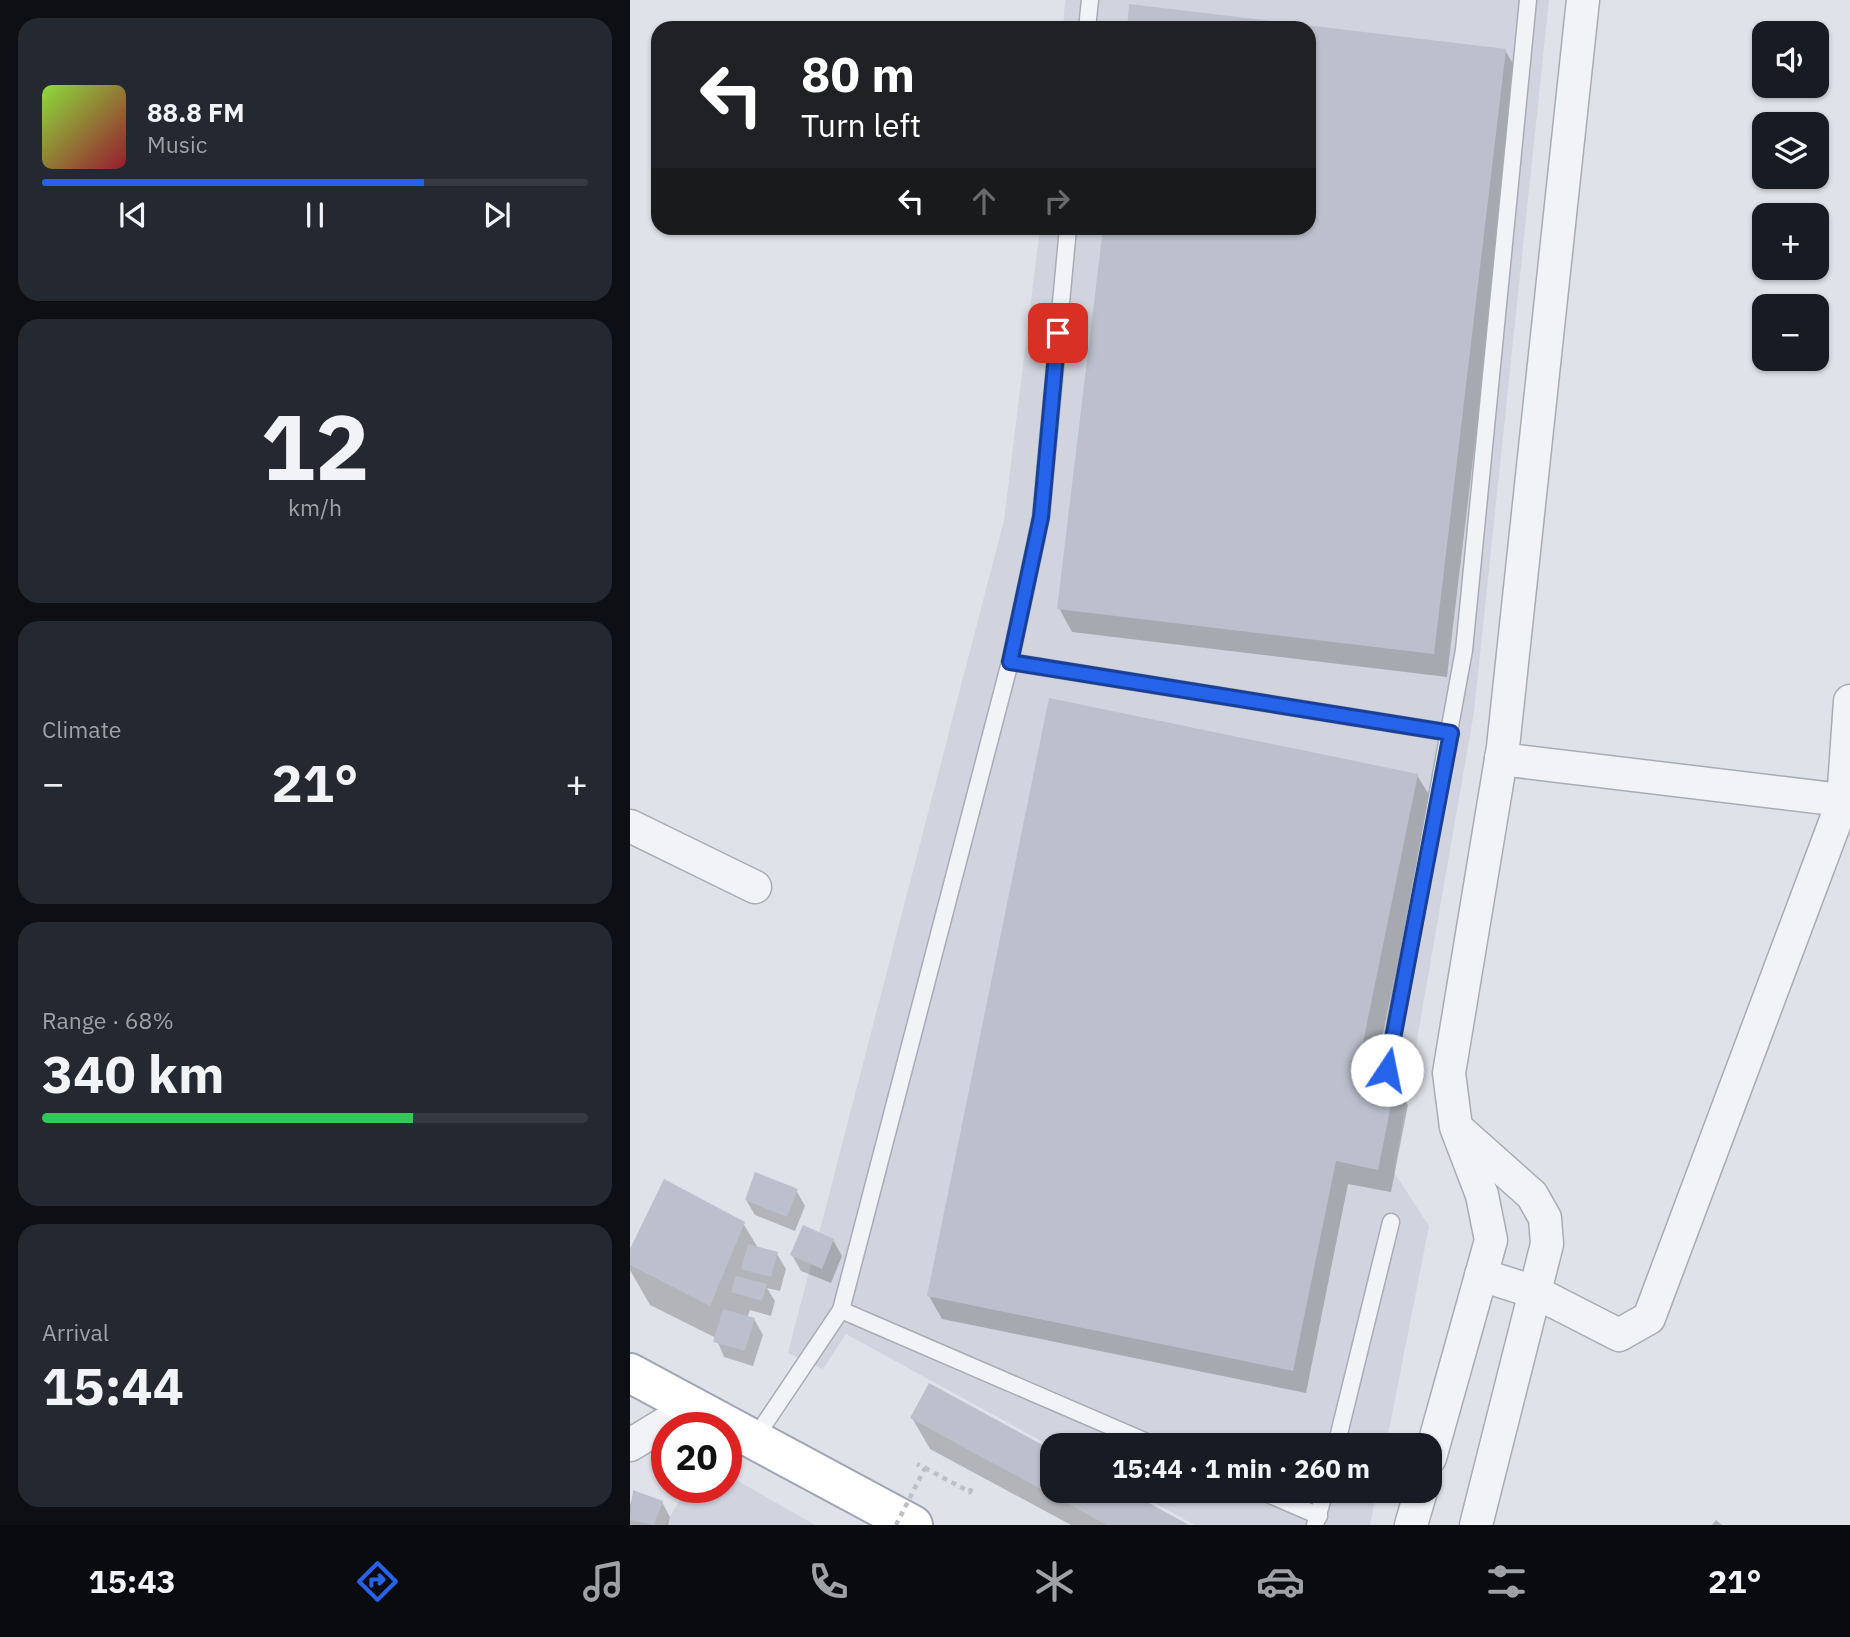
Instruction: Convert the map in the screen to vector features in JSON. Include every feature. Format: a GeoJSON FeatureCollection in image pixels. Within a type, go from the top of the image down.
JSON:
{"type":"FeatureCollection","features":[{"type":"Feature","properties":{"kind":"main road"},"geometry":{"type":"LineString","coordinates":[[630,1373],[913,1525]]}},
{"type":"Feature","properties":{"kind":"street"},"geometry":{"type":"LineString","coordinates":[[1437,1433],[1491,1240],[1482,1195],[1456,1127],[1449,1073],[1501,759],[1583,0]]}},
{"type":"Feature","properties":{"kind":"street"},"geometry":{"type":"LineString","coordinates":[[1481,1275],[1535,1292],[1619,1335],[1649,1318],[1847,801],[1850,702]]}},
{"type":"Feature","properties":{"kind":"street"},"geometry":{"type":"LineString","coordinates":[[1501,759],[1847,801]]}},
{"type":"Feature","properties":{"kind":"street"},"geometry":{"type":"LineString","coordinates":[[630,826],[755,887]]}},
{"type":"Feature","properties":{"kind":"street"},"geometry":{"type":"LineString","coordinates":[[1456,1127],[1532,1195],[1545,1218],[1547,1244],[1476,1525]]}},
{"type":"Feature","properties":{"kind":"street"},"geometry":{"type":"LineString","coordinates":[[630,1445],[694,1406]]}},
{"type":"Feature","properties":{"kind":"street"},"geometry":{"type":"LineString","coordinates":[[1411,1525],[1417,1503]]}},
{"type":"Feature","properties":{"kind":"lane"},"geometry":{"type":"LineString","coordinates":[[1088,21],[1090,0]]}},
{"type":"Feature","properties":{"kind":"lane"},"geometry":{"type":"LineString","coordinates":[[1387,1070],[1451,733],[1464,650],[1528,0]]}},
{"type":"Feature","properties":{"kind":"lane"},"geometry":{"type":"LineString","coordinates":[[755,1438],[841,1310],[1010,662],[1041,517],[1067,235]]}},
{"type":"Feature","properties":{"kind":"lane"},"geometry":{"type":"LineString","coordinates":[[1010,662],[1451,733]]}},
{"type":"Feature","properties":{"kind":"lane"},"geometry":{"type":"LineString","coordinates":[[1339,1433],[1391,1222]]}},
{"type":"Feature","properties":{"kind":"lane"},"geometry":{"type":"LineString","coordinates":[[841,1310],[1126,1433]]}},
{"type":"Feature","properties":{"kind":"lane"},"geometry":{"type":"LineString","coordinates":[[1284,1503],[1317,1520],[1322,1503]]}},
{"type":"Feature","properties":{"kind":"path"},"geometry":{"type":"LineString","coordinates":[[917,1464],[970,1492],[972,1486]]}},
{"type":"Feature","properties":{"kind":"path"},"geometry":{"type":"LineString","coordinates":[[896,1525],[925,1468]]}},
{"type":"Feature","properties":{"kind":"shaded area"},"geometry":{"type":"Polygon","coordinates":[[[1065,0],[1549,0],[1474,712],[1394,1172],[1429,1226],[1388,1433],[1040,1433],[1040,1440],[846,1334],[823,1369],[788,1353],[1004,520],[1039,235],[1316,235],[1316,21],[1064,21],[1065,0]]]}},
{"type":"Feature","properties":{"kind":"shaded area"},"geometry":{"type":"Polygon","coordinates":[[[742,1483],[815,1525],[665,1525],[678,1503],[742,1503],[742,1483]]]}},
{"type":"Feature","properties":{"kind":"shaded area"},"geometry":{"type":"Polygon","coordinates":[[[1155,1503],[1375,1503],[1370,1525],[1195,1525],[1155,1503]]]}},
{"type":"Feature","properties":{"kind":"building"},"geometry":{"type":"Polygon","coordinates":[[[1129,4],[1271,21],[1128,21],[1129,4]]]}},
{"type":"Feature","properties":{"kind":"building"},"geometry":{"type":"Polygon","coordinates":[[[1316,26],[1506,49],[1434,654],[1057,609],[1102,235],[1316,235],[1316,26]]]}},
{"type":"Feature","properties":{"kind":"building"},"geometry":{"type":"Polygon","coordinates":[[[1049,698],[1418,774],[1357,1072],[1396,1080],[1378,1170],[1336,1161],[1293,1371],[927,1296],[1049,698]]]}},
{"type":"Feature","properties":{"kind":"building"},"geometry":{"type":"Polygon","coordinates":[[[755,1172],[798,1189],[787,1217],[745,1200],[755,1172]]]}},
{"type":"Feature","properties":{"kind":"building"},"geometry":{"type":"Polygon","coordinates":[[[664,1179],[745,1222],[710,1306],[630,1265],[630,1249],[664,1179]]]}},
{"type":"Feature","properties":{"kind":"building"},"geometry":{"type":"Polygon","coordinates":[[[803,1225],[834,1239],[822,1269],[790,1255],[803,1225]]]}},
{"type":"Feature","properties":{"kind":"building"},"geometry":{"type":"Polygon","coordinates":[[[748,1244],[778,1252],[771,1277],[741,1269],[748,1244]]]}},
{"type":"Feature","properties":{"kind":"building"},"geometry":{"type":"Polygon","coordinates":[[[736,1276],[767,1284],[762,1301],[731,1292],[736,1276]]]}},
{"type":"Feature","properties":{"kind":"building"},"geometry":{"type":"Polygon","coordinates":[[[723,1309],[755,1318],[745,1351],[713,1342],[723,1309]]]}},
{"type":"Feature","properties":{"kind":"building"},"geometry":{"type":"Polygon","coordinates":[[[929,1383],[1040,1443],[1040,1489],[910,1418],[929,1383]]]}},
{"type":"Feature","properties":{"kind":"building"},"geometry":{"type":"Polygon","coordinates":[[[633,1490],[651,1497],[651,1503],[662,1503],[654,1525],[630,1520],[633,1490]]]}},
{"type":"Feature","properties":{"kind":"building"},"geometry":{"type":"Polygon","coordinates":[[[1066,1503],[1149,1503],[1189,1525],[1107,1525],[1066,1503]]]}},
{"type":"Feature","properties":{"kind":"route"},"geometry":{"type":"LineString","coordinates":[[1058,333],[1041,517],[1010,662],[1451,733],[1387,1070]]}}]}
